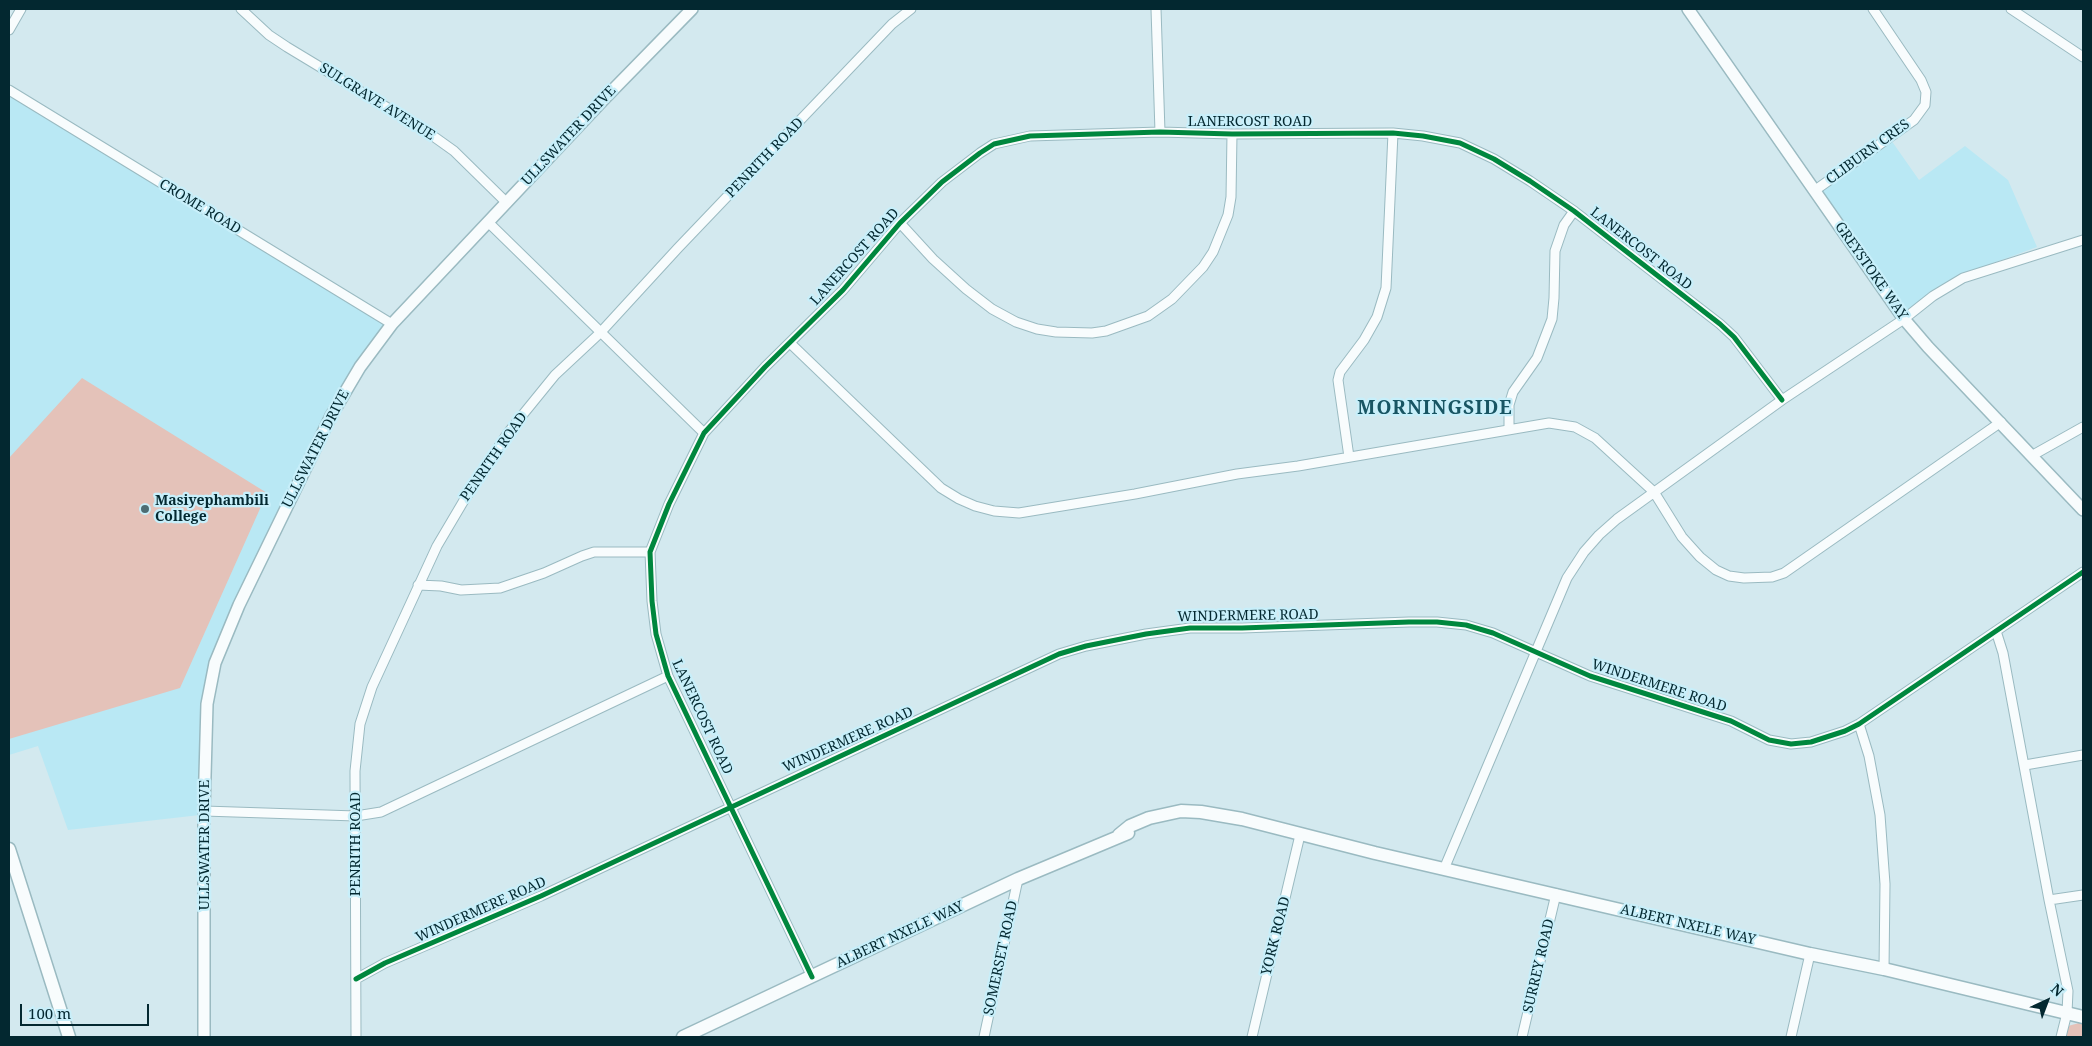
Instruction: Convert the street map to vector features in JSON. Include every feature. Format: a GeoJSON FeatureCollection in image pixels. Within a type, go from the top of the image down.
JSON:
{"type":"FeatureCollection","features":[{"type":"Feature","properties":{"kind":"main road","name":"ALBERT NXELE WAY"},"geometry":{"type":"LineString","coordinates":[[683,1037],[701,1034],[812,977],[1018,879],[1119,835],[1130,826],[1170,812],[1191,810],[1201,815],[1284,828],[1297,834],[1444,869],[1810,954],[1884,969],[2083,1017]]}},
{"type":"Feature","properties":{"kind":"main road"},"geometry":{"type":"LineString","coordinates":[[9,849],[69,1037]]}},
{"type":"Feature","properties":{"kind":"street"},"geometry":{"type":"LineString","coordinates":[[9,30],[22,9]]}},
{"type":"Feature","properties":{"kind":"street","name":"SULGRAVE AVENUE"},"geometry":{"type":"LineString","coordinates":[[241,9],[288,48],[440,141],[478,173],[507,203]]}},
{"type":"Feature","properties":{"kind":"street","name":"ULLSWATER DRIVE"},"geometry":{"type":"LineString","coordinates":[[204,1037],[206,1016],[204,812],[207,704],[215,663],[239,605],[322,433],[360,367],[392,324],[604,98],[692,9]]}},
{"type":"Feature","properties":{"kind":"street","name":"PENRITH ROAD"},"geometry":{"type":"LineString","coordinates":[[356,1037],[355,771],[360,724],[372,687],[437,546],[507,434],[555,374],[600,333],[678,248],[892,24],[911,9]]}},
{"type":"Feature","properties":{"kind":"street"},"geometry":{"type":"LineString","coordinates":[[1156,9],[1160,132]]}},
{"type":"Feature","properties":{"kind":"street","name":"GREYSTOKE WAY"},"geometry":{"type":"LineString","coordinates":[[1688,9],[1904,318],[2083,510]]}},
{"type":"Feature","properties":{"kind":"street","name":"CLIBURN CRES"},"geometry":{"type":"LineString","coordinates":[[1814,190],[1914,120],[1925,105],[1926,92],[1921,80],[1872,9]]}},
{"type":"Feature","properties":{"kind":"street"},"geometry":{"type":"LineString","coordinates":[[2011,9],[2083,58]]}},
{"type":"Feature","properties":{"kind":"street","name":"CROME ROAD"},"geometry":{"type":"LineString","coordinates":[[9,90],[392,324]]}},
{"type":"Feature","properties":{"kind":"street","name":"LANERCOST ROAD"},"geometry":{"type":"LineString","coordinates":[[812,977],[668,676],[656,634],[652,601],[650,552],[669,504],[704,433],[748,384],[843,290],[900,223],[962,165],[994,144],[1030,136],[1160,132],[1232,134],[1393,133],[1460,143],[1494,159],[1530,180],[1720,324],[1734,337],[1782,400]]}},
{"type":"Feature","properties":{"kind":"street"},"geometry":{"type":"LineString","coordinates":[[1348,457],[1338,380],[1340,372],[1364,340],[1377,316],[1386,288],[1393,133]]}},
{"type":"Feature","properties":{"kind":"street"},"geometry":{"type":"LineString","coordinates":[[900,223],[933,259],[966,289],[992,309],[1016,322],[1037,329],[1056,332],[1092,333],[1106,331],[1148,316],[1172,299],[1203,267],[1213,252],[1228,215],[1231,197],[1232,134]]}},
{"type":"Feature","properties":{"kind":"street"},"geometry":{"type":"LineString","coordinates":[[1509,429],[1509,405],[1513,392],[1536,358],[1552,319],[1555,251],[1564,225],[1574,212]]}},
{"type":"Feature","properties":{"kind":"street"},"geometry":{"type":"LineString","coordinates":[[489,222],[704,433]]}},
{"type":"Feature","properties":{"kind":"street"},"geometry":{"type":"LineString","coordinates":[[1444,869],[1567,578],[1584,552],[1617,519],[1782,400],[1904,318],[1933,296],[1963,278],[2083,240]]}},
{"type":"Feature","properties":{"kind":"street"},"geometry":{"type":"LineString","coordinates":[[790,343],[942,488],[959,499],[994,511],[1019,513],[1135,494],[1237,474],[1549,423],[1585,431],[1596,438],[1654,492],[1682,537],[1700,557],[1716,570],[1728,576],[1744,578],[1772,577],[1797,565],[2000,422]]}},
{"type":"Feature","properties":{"kind":"street"},"geometry":{"type":"LineString","coordinates":[[2033,455],[2083,427]]}},
{"type":"Feature","properties":{"kind":"street"},"geometry":{"type":"LineString","coordinates":[[418,585],[478,591],[500,588],[544,574],[594,552],[650,552]]}},
{"type":"Feature","properties":{"kind":"street","name":"WINDERMERE ROAD"},"geometry":{"type":"LineString","coordinates":[[356,979],[385,963],[541,896],[731,806],[893,733],[1058,654],[1086,646],[1146,634],[1190,628],[1437,622],[1472,627],[1590,676],[1731,721],[1768,740],[1791,744],[1811,742],[1845,731],[1859,724],[2083,572]]}},
{"type":"Feature","properties":{"kind":"street"},"geometry":{"type":"LineString","coordinates":[[1996,631],[2003,653],[2068,991],[2067,1013],[2061,1037]]}},
{"type":"Feature","properties":{"kind":"street"},"geometry":{"type":"LineString","coordinates":[[204,812],[356,816],[381,812],[668,676]]}},
{"type":"Feature","properties":{"kind":"street"},"geometry":{"type":"LineString","coordinates":[[1859,724],[1869,756],[1880,815],[1885,884],[1884,969]]}},
{"type":"Feature","properties":{"kind":"street"},"geometry":{"type":"LineString","coordinates":[[2024,764],[2083,755]]}},
{"type":"Feature","properties":{"kind":"street","name":"YORK ROAD"},"geometry":{"type":"LineString","coordinates":[[1252,1037],[1297,834]]}},
{"type":"Feature","properties":{"kind":"street","name":"SOMERSET ROAD"},"geometry":{"type":"LineString","coordinates":[[984,1037],[1018,879]]}},
{"type":"Feature","properties":{"kind":"street","name":"SURREY ROAD"},"geometry":{"type":"LineString","coordinates":[[1522,1037],[1556,894]]}},
{"type":"Feature","properties":{"kind":"street"},"geometry":{"type":"LineString","coordinates":[[2049,900],[2083,895]]}},
{"type":"Feature","properties":{"kind":"street"},"geometry":{"type":"LineString","coordinates":[[1791,1037],[1810,954]]}},
{"type":"Feature","properties":{"kind":"shaded area","name":"Masiyephambili College"},"geometry":{"type":"Polygon","coordinates":[[[9,93],[389,324],[358,366],[235,603],[202,705],[200,815],[68,830],[38,746],[9,755],[9,93]]]}},
{"type":"Feature","properties":{"kind":"shaded area"},"geometry":{"type":"Polygon","coordinates":[[[1891,140],[1919,180],[1965,146],[2008,180],[2037,247],[1980,268],[1907,313],[1820,190],[1891,140]]]}},
{"type":"Feature","properties":{"kind":"shaded area"},"geometry":{"type":"Polygon","coordinates":[[[82,378],[267,493],[180,688],[9,739],[9,458],[82,378]]]}},
{"type":"Feature","properties":{"kind":"shaded area"},"geometry":{"type":"Polygon","coordinates":[[[2079,1023],[2083,1024],[2083,1037],[2065,1037],[2068,1026],[2079,1023]]]}},
{"type":"Feature","properties":{"kind":"cycle path"},"geometry":{"type":"LineString","coordinates":[[812,977],[668,676],[656,634],[652,601],[650,552],[669,504],[704,433],[765,367],[843,290],[900,223],[942,182],[994,144],[1030,136],[1160,132],[1232,134],[1393,133],[1460,143],[1494,159],[1574,211],[1720,324],[1734,337],[1782,400]]}},
{"type":"Feature","properties":{"kind":"cycle path"},"geometry":{"type":"LineString","coordinates":[[356,979],[385,963],[541,896],[1059,654],[1086,646],[1146,634],[1190,628],[1409,622],[1466,625],[1493,633],[1590,676],[1731,721],[1769,740],[1791,744],[1811,742],[1845,731],[1859,724],[2083,572]]}},
{"type":"Feature","properties":{"kind":"place","name":"Masiyephambili College"},"geometry":{"type":"Point","coordinates":[145,509]}},
{"type":"Feature","properties":{"kind":"district","name":"MORNINGSIDE"},"geometry":{"type":"Point","coordinates":[1435,409]}}]}
